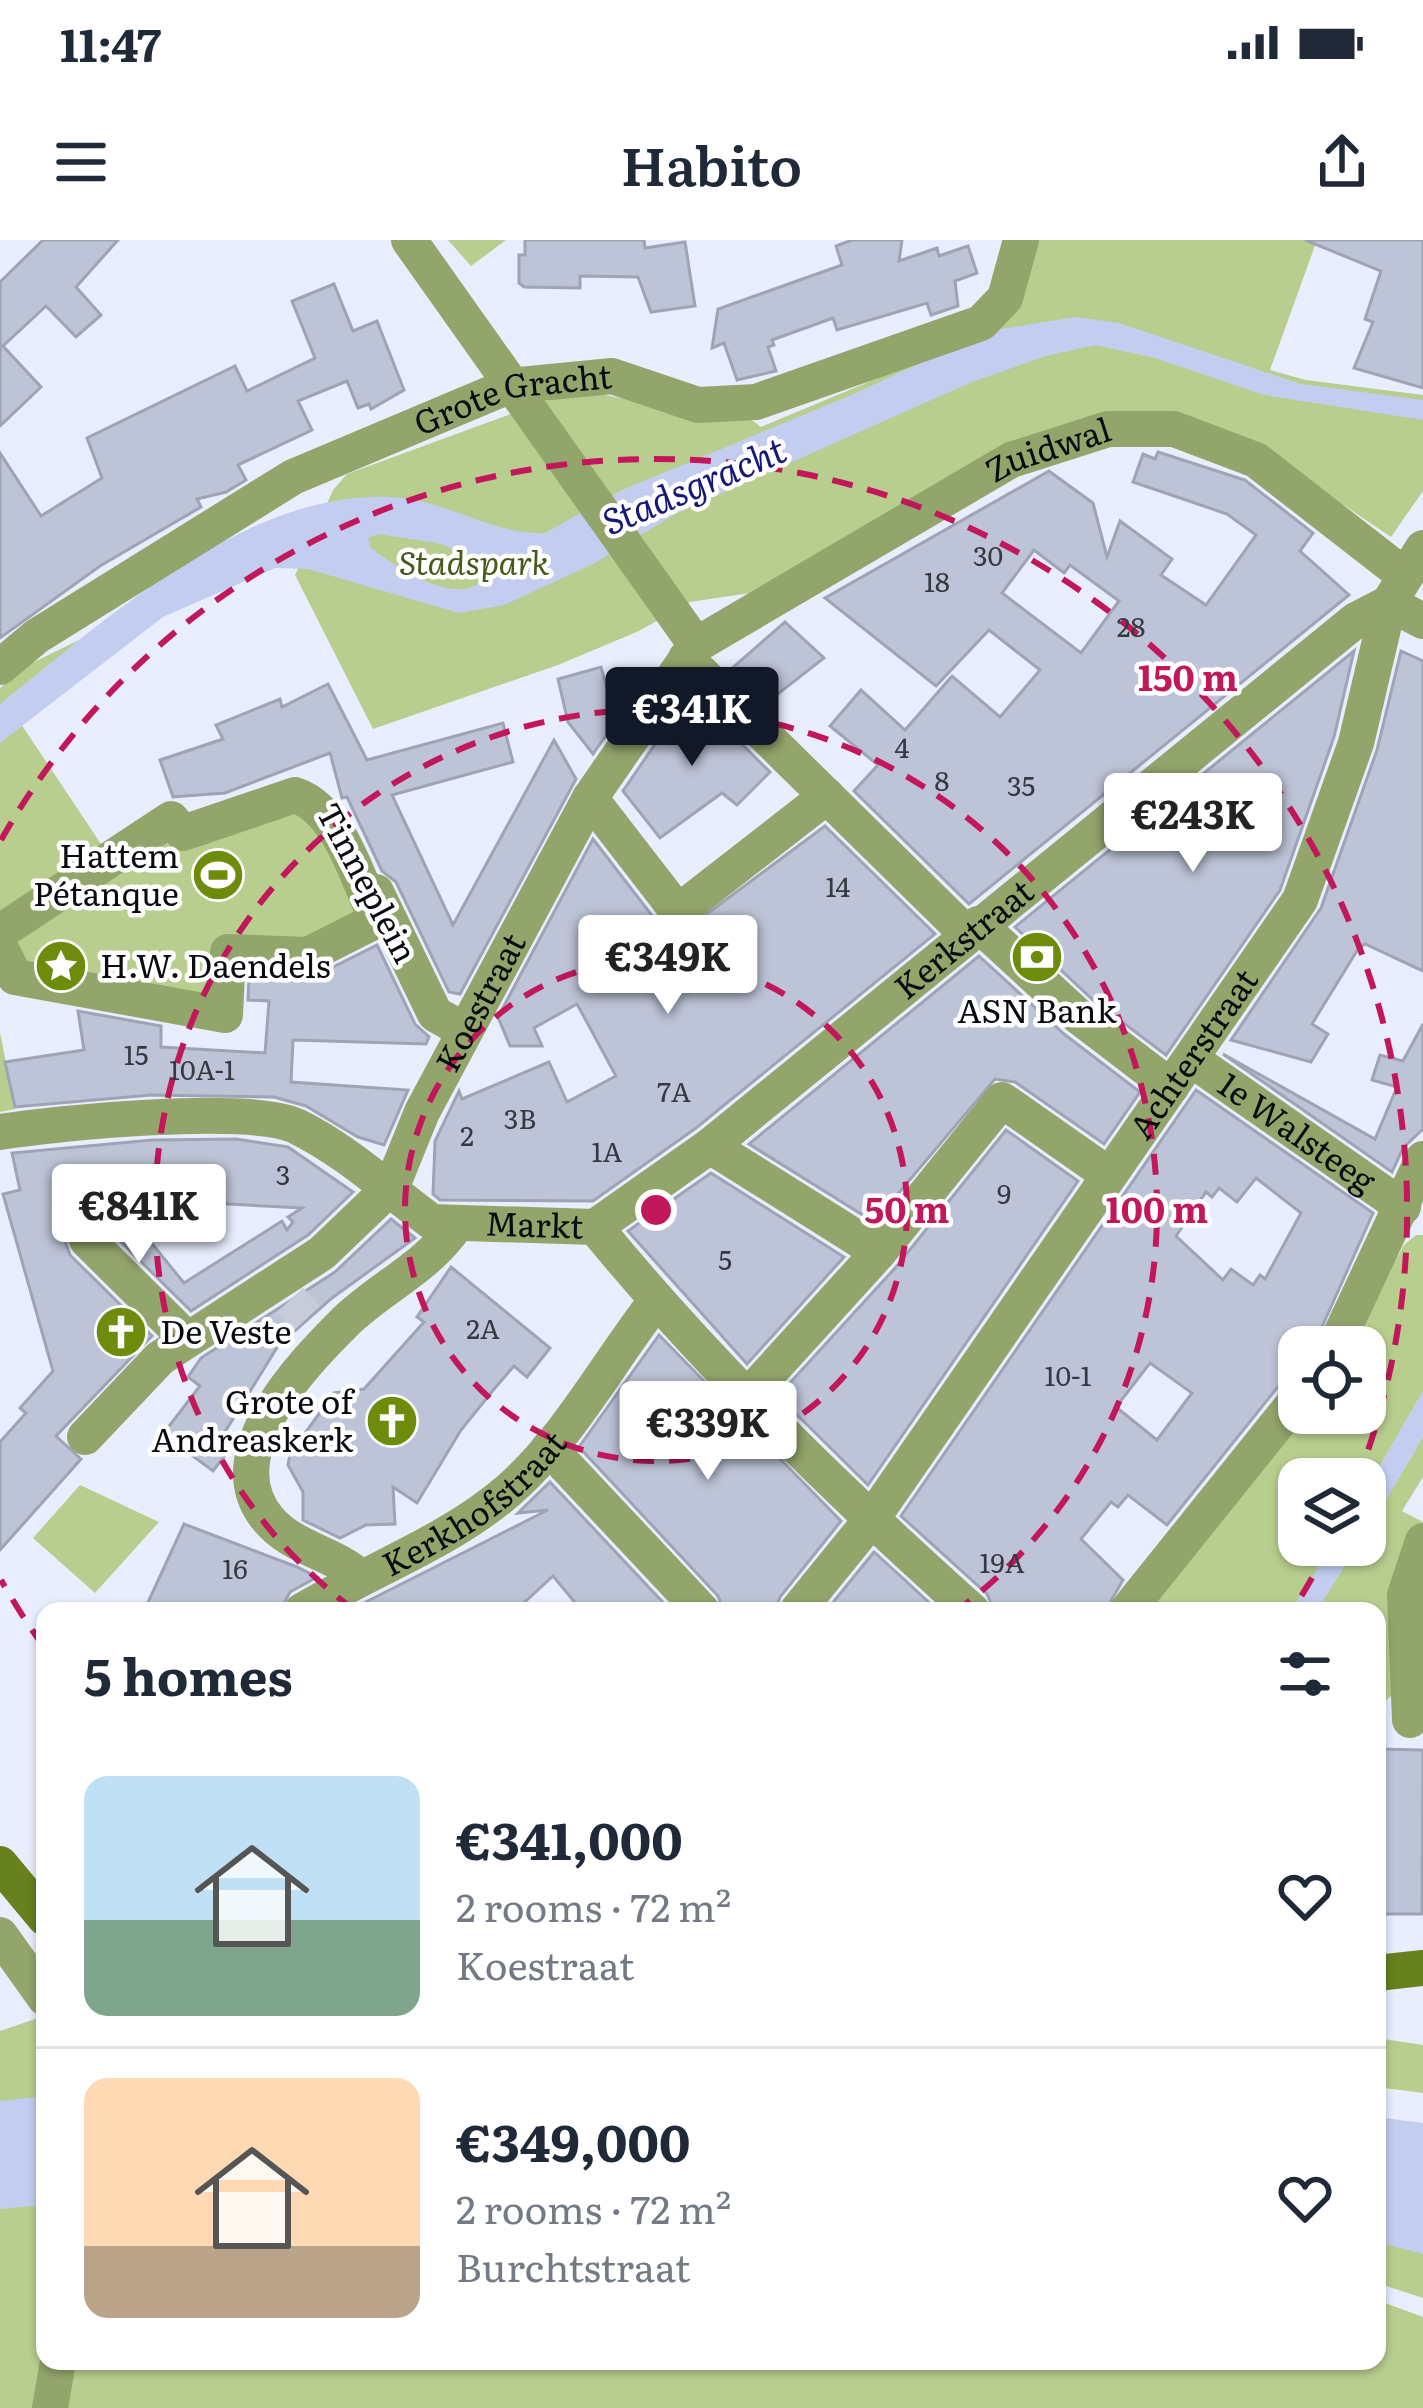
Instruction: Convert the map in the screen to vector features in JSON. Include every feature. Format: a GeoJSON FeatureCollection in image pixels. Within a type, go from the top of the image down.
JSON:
{"type":"FeatureCollection","features":[{"type":"Feature","properties":{"kind":"main road"},"geometry":{"type":"LineString","coordinates":[[1,1875],[36,1909]]}},
{"type":"Feature","properties":{"kind":"main road"},"geometry":{"type":"LineString","coordinates":[[1386,1972],[1423,1968]]}},
{"type":"Feature","properties":{"kind":"street","name":"1e Walsteeg"},"geometry":{"type":"LineString","coordinates":[[409,240],[549,437],[691,651],[827,796],[972,928],[1078,1016],[1403,1207]]}},
{"type":"Feature","properties":{"kind":"street","name":"Grote Gracht"},"geometry":{"type":"LineString","coordinates":[[0,667],[38,636],[293,477],[509,386],[612,376],[698,405],[756,401],[981,323],[1005,298],[1021,240]]}},
{"type":"Feature","properties":{"kind":"street","name":"Zuidwal"},"geometry":{"type":"LineString","coordinates":[[691,651],[1011,460],[1108,429],[1174,429],[1256,460],[1405,576],[1423,621]]}},
{"type":"Feature","properties":{"kind":"street","name":"Kerkstraat"},"geometry":{"type":"LineString","coordinates":[[595,1227],[710,1146],[1405,576]]}},
{"type":"Feature","properties":{"kind":"street","name":"Achterstraat"},"geometry":{"type":"LineString","coordinates":[[804,1602],[871,1520],[1300,900],[1356,743],[1405,576]]}},
{"type":"Feature","properties":{"kind":"street","name":"Koestraat"},"geometry":{"type":"LineString","coordinates":[[392,1186],[422,1112],[590,798],[691,651]]}},
{"type":"Feature","properties":{"kind":"street","name":"Tinneplein"},"geometry":{"type":"LineString","coordinates":[[179,827],[296,784],[311,783],[343,823],[435,1013],[465,1031]]}},
{"type":"Feature","properties":{"kind":"street","name":"Tinneplein"},"geometry":{"type":"LineString","coordinates":[[0,932],[171,818],[183,833],[296,795],[312,801],[327,817],[377,920],[308,955],[228,952],[225,1016],[15,977],[0,946]]}},
{"type":"Feature","properties":{"kind":"street"},"geometry":{"type":"LineString","coordinates":[[590,798],[678,912],[827,796]]}},
{"type":"Feature","properties":{"kind":"street"},"geometry":{"type":"LineString","coordinates":[[748,1396],[879,1252],[1002,1100],[1109,1175]]}},
{"type":"Feature","properties":{"kind":"street","name":"Markt"},"geometry":{"type":"LineString","coordinates":[[0,1132],[102,1120],[291,1124],[392,1186],[432,1222],[595,1227],[656,1301],[748,1396],[871,1520],[961,1602]]}},
{"type":"Feature","properties":{"kind":"street"},"geometry":{"type":"LineString","coordinates":[[710,1146],[879,1252]]}},
{"type":"Feature","properties":{"kind":"street"},"geometry":{"type":"LineString","coordinates":[[1345,1326],[1423,1159]]}},
{"type":"Feature","properties":{"kind":"street"},"geometry":{"type":"LineString","coordinates":[[360,1577],[343,1562],[298,1544],[266,1516],[254,1497],[253,1469],[300,1310],[322,1253],[392,1186]]}},
{"type":"Feature","properties":{"kind":"street"},"geometry":{"type":"LineString","coordinates":[[74,1200],[87,1240],[187,1339]]}},
{"type":"Feature","properties":{"kind":"street"},"geometry":{"type":"LineString","coordinates":[[85,1436],[160,1358],[187,1339],[300,1310],[441,1248],[456,1226]]}},
{"type":"Feature","properties":{"kind":"street","name":"Kerkhofstraat"},"geometry":{"type":"LineString","coordinates":[[317,1602],[470,1518],[549,1448],[656,1301]]}},
{"type":"Feature","properties":{"kind":"street"},"geometry":{"type":"LineString","coordinates":[[1135,1602],[1278,1423]]}},
{"type":"Feature","properties":{"kind":"street"},"geometry":{"type":"LineString","coordinates":[[549,1448],[694,1602]]}},
{"type":"Feature","properties":{"kind":"street"},"geometry":{"type":"LineString","coordinates":[[1403,1722],[1405,1594],[1423,1541]]}},
{"type":"Feature","properties":{"kind":"street"},"geometry":{"type":"LineString","coordinates":[[0,1935],[36,1985]]}},
{"type":"Feature","properties":{"kind":"street"},"geometry":{"type":"LineString","coordinates":[[50,2408],[56,2370]]}},
{"type":"Feature","properties":{"kind":"green space"},"geometry":{"type":"Polygon","coordinates":[[[448,240],[506,240],[471,266],[448,240]]]}},
{"type":"Feature","properties":{"kind":"green space","name":"Stadspark"},"geometry":{"type":"Polygon","coordinates":[[[1036,240],[1317,240],[1270,370],[1306,380],[1423,395],[1423,491],[1391,537],[1293,471],[1109,415],[757,592],[690,602],[639,631],[558,665],[373,729],[295,575],[333,490],[347,474],[579,389],[633,401],[737,409],[761,427],[988,332],[1036,240]]]}},
{"type":"Feature","properties":{"kind":"green space"},"geometry":{"type":"Polygon","coordinates":[[[83,638],[5,700],[103,847],[0,911],[0,688],[26,666],[83,638]]]}},
{"type":"Feature","properties":{"kind":"green space","name":"Hattem Pétanque"},"geometry":{"type":"Polygon","coordinates":[[[305,798],[362,908],[306,945],[225,948],[220,1008],[15,973],[12,929],[152,833],[305,798]]]}},
{"type":"Feature","properties":{"kind":"green space"},"geometry":{"type":"Polygon","coordinates":[[[0,1032],[15,1109],[0,1112],[0,1032]]]}},
{"type":"Feature","properties":{"kind":"green space"},"geometry":{"type":"Polygon","coordinates":[[[1423,1235],[1423,1391],[1385,1458],[1278,1458],[1278,1566],[1320,1566],[1297,1602],[1155,1602],[1285,1434],[1386,1434],[1386,1326],[1359,1326],[1404,1245],[1423,1235]]]}},
{"type":"Feature","properties":{"kind":"green space"},"geometry":{"type":"Polygon","coordinates":[[[1423,1437],[1423,1477],[1402,1511],[1423,1522],[1408,1549],[1394,1693],[1386,1701],[1386,1602],[1322,1602],[1345,1566],[1386,1566],[1386,1500],[1423,1437]]]}},
{"type":"Feature","properties":{"kind":"green space"},"geometry":{"type":"Polygon","coordinates":[[[80,1485],[159,1522],[95,1593],[33,1538],[80,1485]]]}},
{"type":"Feature","properties":{"kind":"green space"},"geometry":{"type":"Polygon","coordinates":[[[36,2019],[36,2370],[1386,2370],[1386,2303],[1423,2317],[1423,2408],[0,2408],[0,2031],[36,2019]]]}},
{"type":"Feature","properties":{"kind":"green space"},"geometry":{"type":"Polygon","coordinates":[[[1386,2039],[1423,2045],[1423,2093],[1386,2088],[1386,2039]]]}},
{"type":"Feature","properties":{"kind":"green space"},"geometry":{"type":"Polygon","coordinates":[[[1386,2119],[1423,2126],[1423,2298],[1386,2286],[1386,2119]]]}},
{"type":"Feature","properties":{"kind":"water","name":"Stadsgracht"},"geometry":{"type":"Polygon","coordinates":[[[1076,317],[1119,323],[1301,384],[1423,400],[1423,420],[1264,395],[1155,358],[1095,345],[1046,356],[972,382],[677,513],[595,563],[504,605],[459,613],[308,569],[275,568],[163,617],[0,743],[0,704],[182,566],[285,514],[339,500],[393,497],[507,529],[545,533],[622,490],[856,393],[988,331],[1076,317]],[[378,534],[368,538],[370,547],[429,583],[463,589],[477,585],[488,574],[480,558],[437,543],[378,534]]]}},
{"type":"Feature","properties":{"kind":"water"},"geometry":{"type":"Polygon","coordinates":[[[1423,1391],[1423,1437],[1386,1500],[1385,1458],[1423,1391]]]}},
{"type":"Feature","properties":{"kind":"water"},"geometry":{"type":"Polygon","coordinates":[[[1320,1566],[1345,1566],[1322,1602],[1297,1602],[1320,1566]]]}},
{"type":"Feature","properties":{"kind":"water"},"geometry":{"type":"Polygon","coordinates":[[[36,2097],[36,2206],[0,2209],[0,2101],[36,2097]]]}},
{"type":"Feature","properties":{"kind":"water"},"geometry":{"type":"Polygon","coordinates":[[[1386,2118],[1423,2123],[1423,2254],[1386,2244],[1386,2118]]]}},
{"type":"Feature","properties":{"kind":"building"},"geometry":{"type":"Polygon","coordinates":[[[43,240],[118,240],[76,287],[101,315],[76,337],[46,306],[3,346],[41,387],[0,426],[0,282],[43,240]]]}},
{"type":"Feature","properties":{"kind":"building"},"geometry":{"type":"Polygon","coordinates":[[[525,240],[644,240],[645,248],[685,242],[695,306],[651,312],[638,277],[580,276],[580,288],[524,287],[519,283],[519,255],[525,255],[525,240]]]}},
{"type":"Feature","properties":{"kind":"building"},"geometry":{"type":"Polygon","coordinates":[[[852,240],[902,240],[899,261],[937,248],[939,256],[968,246],[977,273],[955,281],[958,306],[931,315],[927,303],[837,330],[833,318],[772,340],[774,345],[768,347],[776,371],[737,380],[724,343],[712,348],[718,309],[842,265],[836,246],[852,240]]]}},
{"type":"Feature","properties":{"kind":"building"},"geometry":{"type":"Polygon","coordinates":[[[1305,240],[1423,240],[1423,388],[1354,368],[1373,322],[1365,319],[1381,271],[1305,240]]]}},
{"type":"Feature","properties":{"kind":"building"},"geometry":{"type":"Polygon","coordinates":[[[334,284],[353,331],[377,321],[404,390],[371,409],[369,404],[358,408],[347,381],[298,401],[312,430],[238,465],[246,480],[226,492],[197,499],[201,507],[100,566],[0,638],[0,453],[41,516],[102,478],[87,438],[235,366],[247,391],[315,358],[292,301],[334,284]]]}},
{"type":"Feature","properties":{"kind":"building"},"geometry":{"type":"Polygon","coordinates":[[[1158,452],[1245,480],[1313,533],[1300,551],[1349,595],[969,904],[854,791],[878,765],[830,726],[861,690],[905,730],[952,676],[1000,717],[1040,670],[989,630],[936,686],[825,598],[1049,471],[1093,503],[1107,557],[1120,521],[1172,559],[1161,575],[1206,605],[1256,535],[1227,514],[1133,482],[1143,454],[1155,459],[1158,452]],[[1034,550],[1002,593],[1081,653],[1119,601],[1070,565],[1064,573],[1034,550]]]}},
{"type":"Feature","properties":{"kind":"building"},"geometry":{"type":"Polygon","coordinates":[[[785,622],[824,658],[765,704],[730,670],[785,622]]]}},
{"type":"Feature","properties":{"kind":"building"},"geometry":{"type":"Polygon","coordinates":[[[1354,651],[1334,737],[1280,890],[1166,1055],[1092,999],[1015,927],[1354,651]]]}},
{"type":"Feature","properties":{"kind":"building"},"geometry":{"type":"Polygon","coordinates":[[[1401,651],[1423,661],[1423,971],[1365,944],[1358,949],[1312,1024],[1328,1034],[1311,1062],[1231,1040],[1321,908],[1377,750],[1401,651]]]}},
{"type":"Feature","properties":{"kind":"building"},"geometry":{"type":"Polygon","coordinates":[[[601,667],[616,721],[593,754],[568,722],[558,679],[601,667]]]}},
{"type":"Feature","properties":{"kind":"building"},"geometry":{"type":"Polygon","coordinates":[[[328,684],[367,760],[503,723],[513,762],[392,795],[453,925],[554,740],[576,779],[460,994],[449,992],[396,882],[382,871],[347,797],[342,798],[330,753],[225,793],[173,797],[160,760],[223,739],[216,725],[280,699],[282,707],[328,684]]]}},
{"type":"Feature","properties":{"kind":"building"},"geometry":{"type":"Polygon","coordinates":[[[690,693],[770,772],[737,805],[722,793],[660,838],[623,791],[690,693]]]}},
{"type":"Feature","properties":{"kind":"building"},"geometry":{"type":"Polygon","coordinates":[[[825,826],[935,934],[696,1128],[593,1201],[440,1200],[433,1194],[435,1141],[459,1091],[462,1099],[549,1062],[567,1102],[616,1076],[577,1004],[534,1028],[542,1046],[510,1046],[498,1017],[593,839],[660,926],[680,934],[825,826]]]}},
{"type":"Feature","properties":{"kind":"building"},"geometry":{"type":"Polygon","coordinates":[[[377,945],[415,1024],[429,1037],[426,1044],[293,1040],[291,1082],[408,1090],[384,1145],[358,1137],[306,1106],[274,1097],[151,1095],[15,1107],[5,1062],[84,1050],[78,1011],[161,1026],[161,1047],[265,1053],[269,1001],[248,1000],[249,975],[317,975],[377,945]]]}},
{"type":"Feature","properties":{"kind":"building"},"geometry":{"type":"Polygon","coordinates":[[[979,956],[1064,1034],[1140,1092],[1104,1144],[1015,1082],[995,1079],[874,1222],[749,1144],[979,956]]]}},
{"type":"Feature","properties":{"kind":"building"},"geometry":{"type":"Polygon","coordinates":[[[1423,1024],[1423,1129],[1403,1148],[1392,1172],[1223,1054],[1375,1139],[1397,1087],[1372,1080],[1380,1055],[1403,1061],[1423,1024]]]}},
{"type":"Feature","properties":{"kind":"building"},"geometry":{"type":"Polygon","coordinates":[[[1196,1090],[1373,1213],[1322,1326],[1278,1326],[1278,1387],[1167,1525],[1128,1495],[1118,1507],[1111,1502],[1081,1539],[1123,1580],[1110,1602],[990,1602],[901,1516],[1196,1090]],[[1256,1178],[1237,1202],[1219,1188],[1212,1197],[1206,1192],[1176,1236],[1223,1280],[1231,1269],[1253,1285],[1260,1275],[1265,1279],[1301,1213],[1256,1178]],[[1150,1363],[1116,1407],[1157,1440],[1192,1393],[1150,1363]]]}},
{"type":"Feature","properties":{"kind":"building"},"geometry":{"type":"Polygon","coordinates":[[[1006,1130],[1078,1181],[868,1485],[778,1396],[896,1267],[1006,1130]]]}},
{"type":"Feature","properties":{"kind":"building"},"geometry":{"type":"Polygon","coordinates":[[[236,1139],[288,1147],[353,1192],[308,1235],[191,1311],[107,1228],[90,1184],[78,1178],[57,1186],[53,1207],[70,1255],[152,1336],[56,1436],[81,1459],[0,1550],[0,1442],[26,1413],[20,1408],[53,1371],[3,1194],[20,1190],[12,1153],[152,1140],[236,1139]],[[173,1201],[175,1210],[132,1219],[184,1283],[282,1221],[287,1230],[293,1222],[288,1217],[302,1208],[173,1201]]]}},
{"type":"Feature","properties":{"kind":"building"},"geometry":{"type":"Polygon","coordinates":[[[711,1173],[844,1257],[747,1364],[628,1231],[711,1173]]]}},
{"type":"Feature","properties":{"kind":"building"},"geometry":{"type":"Polygon","coordinates":[[[391,1219],[415,1238],[332,1298],[278,1346],[220,1440],[230,1449],[213,1471],[163,1434],[200,1386],[188,1377],[201,1358],[335,1272],[391,1219]]]}},
{"type":"Feature","properties":{"kind":"building","name":"Grote of Andreaskerk"},"geometry":{"type":"Polygon","coordinates":[[[451,1267],[550,1348],[527,1377],[514,1366],[495,1388],[461,1430],[417,1503],[393,1487],[395,1524],[366,1525],[340,1538],[303,1520],[303,1492],[288,1465],[290,1454],[334,1393],[364,1389],[424,1322],[417,1317],[451,1267]]]}},
{"type":"Feature","properties":{"kind":"building"},"geometry":{"type":"Polygon","coordinates":[[[659,1335],[841,1521],[778,1602],[720,1602],[579,1447],[659,1335]]]}},
{"type":"Feature","properties":{"kind":"building"},"geometry":{"type":"Polygon","coordinates":[[[550,1482],[663,1602],[575,1602],[553,1576],[525,1602],[366,1602],[548,1510],[518,1513],[550,1482]]]}},
{"type":"Feature","properties":{"kind":"building"},"geometry":{"type":"Polygon","coordinates":[[[184,1524],[317,1577],[290,1592],[285,1602],[148,1602],[184,1524]]]}},
{"type":"Feature","properties":{"kind":"building"},"geometry":{"type":"Polygon","coordinates":[[[874,1552],[928,1602],[833,1602],[874,1552]]]}},
{"type":"Feature","properties":{"kind":"building"},"geometry":{"type":"Polygon","coordinates":[[[1386,1749],[1423,1750],[1422,1914],[1386,1914],[1386,1749]]]}},
{"type":"Feature","properties":{"kind":"tunnel"},"geometry":{"type":"LineString","coordinates":[[290,1300],[307,1318]]}},
{"type":"Feature","properties":{"kind":"place","name":"Hattem Pétanque"},"geometry":{"type":"Point","coordinates":[218,875]}},
{"type":"Feature","properties":{"kind":"place","name":"ASN Bank"},"geometry":{"type":"Point","coordinates":[1037,957]}},
{"type":"Feature","properties":{"kind":"place","name":"H.W. Daendels"},"geometry":{"type":"Point","coordinates":[61,966]}},
{"type":"Feature","properties":{"kind":"place","name":"De Veste"},"geometry":{"type":"Point","coordinates":[121,1332]}},
{"type":"Feature","properties":{"kind":"place","name":"Grote of Andreaskerk"},"geometry":{"type":"Point","coordinates":[392,1421]}}]}
